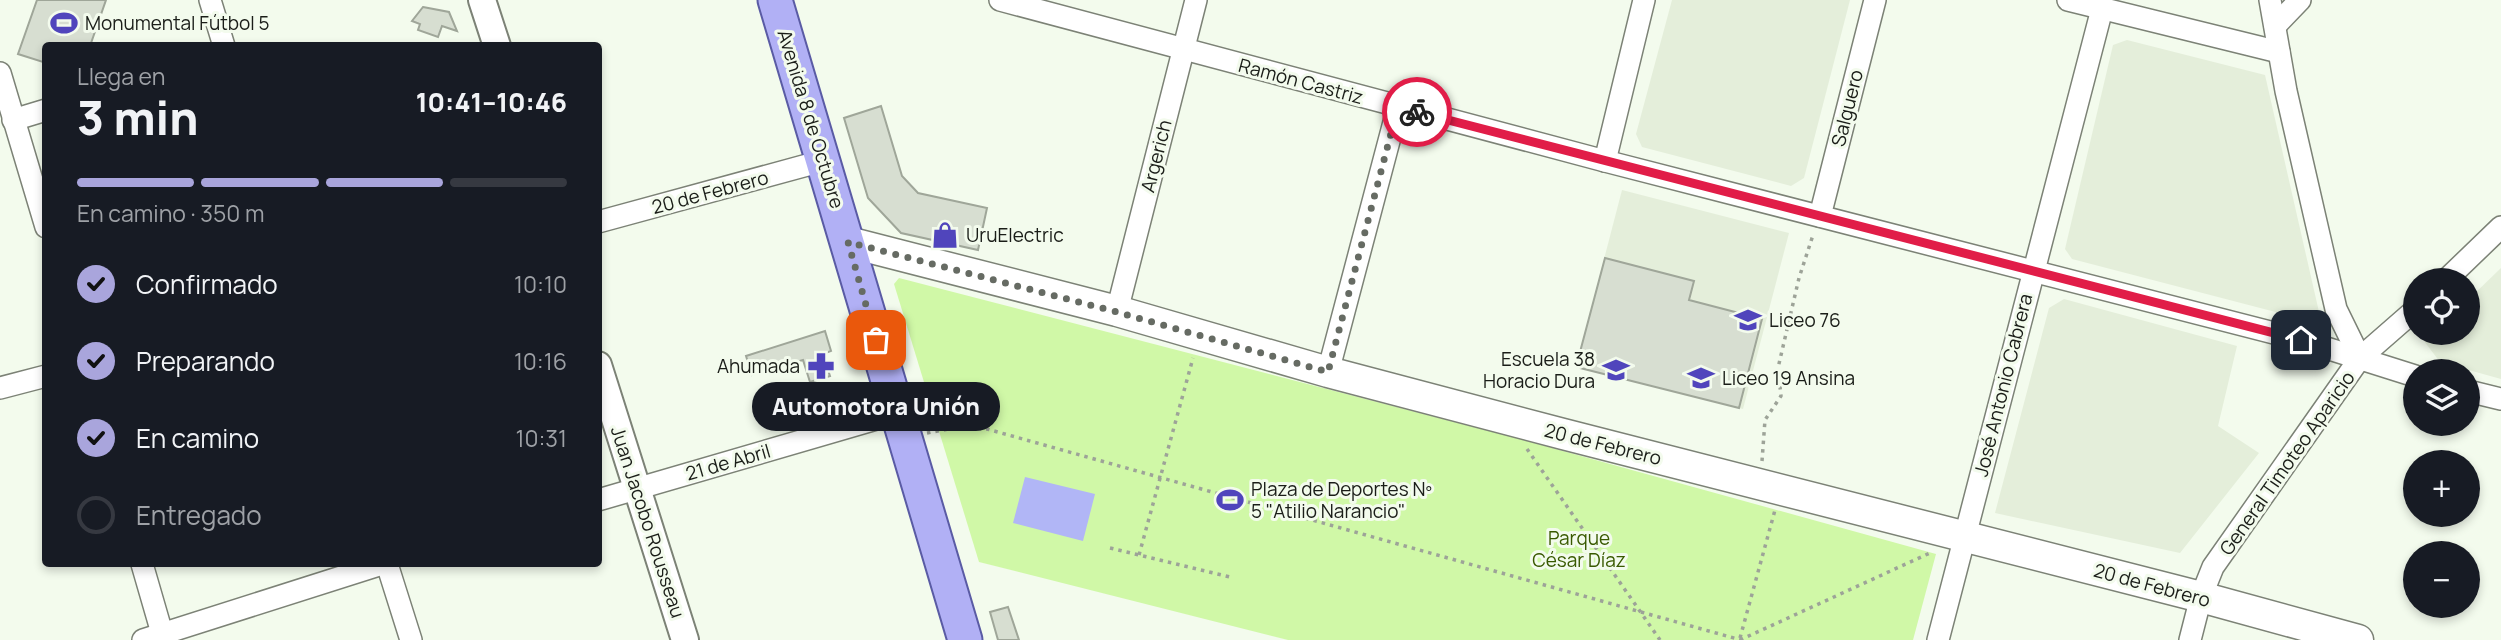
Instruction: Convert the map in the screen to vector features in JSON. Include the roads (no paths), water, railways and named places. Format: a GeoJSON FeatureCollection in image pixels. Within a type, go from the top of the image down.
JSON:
{"type":"FeatureCollection","features":[{"type":"Feature","properties":{"kind":"main road","name":"Avenida 8 de Octubre"},"geometry":{"type":"LineString","coordinates":[[775,0],[965,640]]}},
{"type":"Feature","properties":{"kind":"main road","name":"20 de Febrero"},"geometry":{"type":"LineString","coordinates":[[848,242],[1117,312],[1506,419],[2201,597],[2358,640]]}},
{"type":"Feature","properties":{"kind":"street"},"geometry":{"type":"LineString","coordinates":[[210,0],[224,42]]}},
{"type":"Feature","properties":{"kind":"street"},"geometry":{"type":"LineString","coordinates":[[482,0],[496,42]]}},
{"type":"Feature","properties":{"kind":"street","name":"Ramón Castriz"},"geometry":{"type":"LineString","coordinates":[[1000,0],[1398,107],[2301,340],[2403,372]]}},
{"type":"Feature","properties":{"kind":"street","name":"Argerich"},"geometry":{"type":"LineString","coordinates":[[1117,312],[1196,0]]}},
{"type":"Feature","properties":{"kind":"street"},"geometry":{"type":"LineString","coordinates":[[1605,161],[1644,0]]}},
{"type":"Feature","properties":{"kind":"street","name":"Salguero"},"geometry":{"type":"LineString","coordinates":[[1820,216],[1875,0]]}},
{"type":"Feature","properties":{"kind":"street"},"geometry":{"type":"LineString","coordinates":[[2068,0],[2279,52]]}},
{"type":"Feature","properties":{"kind":"street","name":"General Timoteo Aparicio"},"geometry":{"type":"LineString","coordinates":[[2190,640],[2201,597],[2213,567],[2360,358],[2336,309],[2286,91],[2270,0]]}},
{"type":"Feature","properties":{"kind":"street"},"geometry":{"type":"LineString","coordinates":[[2275,26],[2300,0]]}},
{"type":"Feature","properties":{"kind":"street","name":"José Antonio Cabrera"},"geometry":{"type":"LineString","coordinates":[[1938,640],[2102,9]]}},
{"type":"Feature","properties":{"kind":"street"},"geometry":{"type":"LineString","coordinates":[[0,73],[42,214]]}},
{"type":"Feature","properties":{"kind":"street"},"geometry":{"type":"LineString","coordinates":[[1328,372],[1398,107]]}},
{"type":"Feature","properties":{"kind":"street"},"geometry":{"type":"LineString","coordinates":[[13,120],[42,111]]}},
{"type":"Feature","properties":{"kind":"street","name":"20 de Febrero"},"geometry":{"type":"LineString","coordinates":[[602,221],[822,161]]}},
{"type":"Feature","properties":{"kind":"street"},"geometry":{"type":"LineString","coordinates":[[2458,268],[2501,227]]}},
{"type":"Feature","properties":{"kind":"street"},"geometry":{"type":"LineString","coordinates":[[2360,358],[2403,320]]}},
{"type":"Feature","properties":{"kind":"street"},"geometry":{"type":"LineString","coordinates":[[0,388],[42,377]]}},
{"type":"Feature","properties":{"kind":"street","name":"Juan Jacobo Rousseau"},"geometry":{"type":"LineString","coordinates":[[602,378],[685,640]]}},
{"type":"Feature","properties":{"kind":"street"},"geometry":{"type":"LineString","coordinates":[[2480,394],[2501,400]]}},
{"type":"Feature","properties":{"kind":"street","name":"21 de Abril"},"geometry":{"type":"LineString","coordinates":[[602,499],[901,426]]}},
{"type":"Feature","properties":{"kind":"street"},"geometry":{"type":"LineString","coordinates":[[143,567],[156,638],[376,567]]}},
{"type":"Feature","properties":{"kind":"street"},"geometry":{"type":"LineString","coordinates":[[386,567],[411,640]]}},
{"type":"Feature","properties":{"kind":"water"},"geometry":{"type":"Polygon","coordinates":[[[1025,477],[1095,494],[1083,541],[1013,523],[1025,477]]]}},
{"type":"Feature","properties":{"kind":"place","name":"Monumental Fútbol 5"},"geometry":{"type":"Point","coordinates":[64,23]}},
{"type":"Feature","properties":{"kind":"place","name":"UruElectric"},"geometry":{"type":"Point","coordinates":[945,235]}},
{"type":"Feature","properties":{"kind":"place","name":"Liceo 76"},"geometry":{"type":"Point","coordinates":[1748,320]}},
{"type":"Feature","properties":{"kind":"place","name":"Automotora Unión"},"geometry":{"type":"Point","coordinates":[876,340]}},
{"type":"Feature","properties":{"kind":"place","name":"Ahumada"},"geometry":{"type":"Point","coordinates":[821,366]}},
{"type":"Feature","properties":{"kind":"place","name":"Escuela 38 Horacio Dura"},"geometry":{"type":"Point","coordinates":[1616,370]}},
{"type":"Feature","properties":{"kind":"place","name":"Liceo 19 Ansina"},"geometry":{"type":"Point","coordinates":[1701,378]}},
{"type":"Feature","properties":{"kind":"place","name":"Plaza de Deportes Nº 5 \"Atilio Narancio\""},"geometry":{"type":"Point","coordinates":[1230,500]}},
{"type":"Feature","properties":{"kind":"park label","name":"Parque César Díaz"},"geometry":{"type":"Point","coordinates":[1579,549]}}]}
